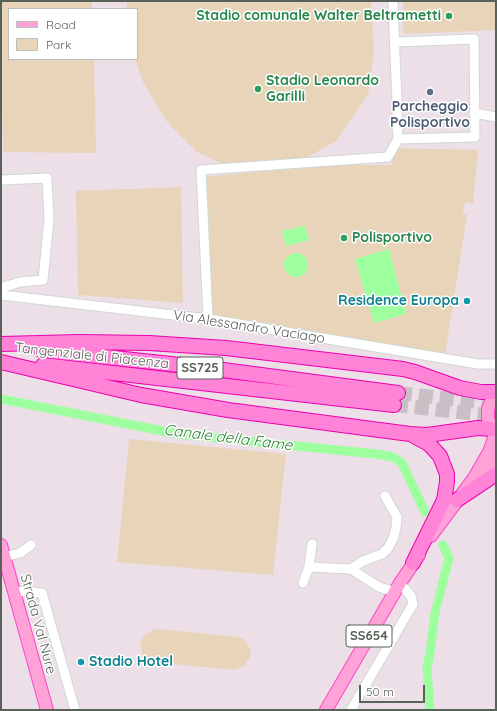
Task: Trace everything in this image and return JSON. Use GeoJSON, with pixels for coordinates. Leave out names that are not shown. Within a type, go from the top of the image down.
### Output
{"type":"FeatureCollection","features":[{"type":"Feature","properties":{"kind":"highway"},"geometry":{"type":"LineString","coordinates":[[1,345],[79,342],[149,343],[226,348],[403,369],[460,388],[496,393]]}},
{"type":"Feature","properties":{"kind":"highway","name":"Tangenziale di Piacenza"},"geometry":{"type":"LineString","coordinates":[[1,345],[208,368],[396,399],[1,361]]}},
{"type":"Feature","properties":{"kind":"highway"},"geometry":{"type":"LineString","coordinates":[[1,361],[141,395],[228,410],[410,434],[432,434],[478,428],[494,433]]}},
{"type":"Feature","properties":{"kind":"highway"},"geometry":{"type":"LineString","coordinates":[[410,434],[429,444],[440,456],[445,469],[447,482],[444,500],[413,563]]}},
{"type":"Feature","properties":{"kind":"highway"},"geometry":{"type":"LineString","coordinates":[[458,500],[496,474]]}},
{"type":"Feature","properties":{"kind":"main road"},"geometry":{"type":"LineString","coordinates":[[494,433],[488,420],[488,409],[496,393]]}},
{"type":"Feature","properties":{"kind":"main road","name":"SS654"},"geometry":{"type":"LineString","coordinates":[[326,710],[397,587],[474,478],[490,450],[494,433]]}},
{"type":"Feature","properties":{"kind":"main road","name":"SS654"},"geometry":{"type":"LineString","coordinates":[[474,478],[496,460]]}},
{"type":"Feature","properties":{"kind":"main road","name":"Strada Val Nure"},"geometry":{"type":"LineString","coordinates":[[3,551],[47,710]]}},
{"type":"Feature","properties":{"kind":"street"},"geometry":{"type":"LineString","coordinates":[[208,319],[201,170],[388,157],[398,138],[394,1]]}},
{"type":"Feature","properties":{"kind":"street"},"geometry":{"type":"LineString","coordinates":[[395,42],[474,39],[475,138],[398,138]]}},
{"type":"Feature","properties":{"kind":"street"},"geometry":{"type":"LineString","coordinates":[[474,113],[496,117]]}},
{"type":"Feature","properties":{"kind":"street"},"geometry":{"type":"LineString","coordinates":[[1,288],[20,282],[43,280],[49,219],[47,178],[2,180]]}},
{"type":"Feature","properties":{"kind":"street","name":"Via Alessandro Vaciago"},"geometry":{"type":"LineString","coordinates":[[1,295],[208,319],[471,363],[496,364]]}},
{"type":"Feature","properties":{"kind":"street"},"geometry":{"type":"LineString","coordinates":[[351,570],[363,560],[382,554],[388,548],[393,539],[396,528],[396,517],[385,496]]}},
{"type":"Feature","properties":{"kind":"street"},"geometry":{"type":"LineString","coordinates":[[303,582],[309,567],[312,544]]}},
{"type":"Feature","properties":{"kind":"street"},"geometry":{"type":"LineString","coordinates":[[3,551],[20,553],[31,545]]}},
{"type":"Feature","properties":{"kind":"street"},"geometry":{"type":"LineString","coordinates":[[309,567],[351,570],[379,587],[397,587],[411,596],[413,604],[351,710]]}},
{"type":"Feature","properties":{"kind":"street"},"geometry":{"type":"LineString","coordinates":[[13,591],[42,593],[75,710]]}},
{"type":"Feature","properties":{"kind":"green space"},"geometry":{"type":"Polygon","coordinates":[[[1,1],[92,1],[92,8],[8,8],[8,60],[94,60],[96,153],[3,152],[1,1]]]}},
{"type":"Feature","properties":{"kind":"green space","name":"Stadio Leonardo Garilli"},"geometry":{"type":"Polygon","coordinates":[[[127,1],[371,1],[374,52],[368,95],[336,141],[294,165],[239,171],[197,152],[168,123],[144,84],[135,60],[138,60],[138,8],[126,8],[127,1]]]}},
{"type":"Feature","properties":{"kind":"green space","name":"Stadio comunale Walter Beltrametti"},"geometry":{"type":"Polygon","coordinates":[[[403,1],[496,1],[496,30],[403,34],[403,1]]]}},
{"type":"Feature","properties":{"kind":"green space"},"geometry":{"type":"Polygon","coordinates":[[[394,148],[478,150],[473,204],[465,202],[463,214],[467,215],[445,355],[212,319],[203,177],[355,163],[361,165],[392,165],[394,148]]]}},
{"type":"Feature","properties":{"kind":"green space"},"geometry":{"type":"Polygon","coordinates":[[[181,187],[183,303],[78,295],[76,191],[181,187]]]}},
{"type":"Feature","properties":{"kind":"green space"},"geometry":{"type":"Polygon","coordinates":[[[129,439],[286,454],[273,575],[117,562],[129,439]]]}},
{"type":"Feature","properties":{"kind":"green space"},"geometry":{"type":"Polygon","coordinates":[[[158,629],[238,637],[243,639],[248,645],[251,651],[250,657],[245,665],[236,670],[151,662],[142,653],[140,643],[145,635],[158,629]]]}},
{"type":"Feature","properties":{"kind":"shaded area"},"geometry":{"type":"Polygon","coordinates":[[[305,226],[309,240],[286,246],[282,231],[305,226]]]}},
{"type":"Feature","properties":{"kind":"shaded area"},"geometry":{"type":"Polygon","coordinates":[[[389,249],[406,314],[374,323],[355,259],[389,249]]]}},
{"type":"Feature","properties":{"kind":"shaded area"},"geometry":{"type":"Polygon","coordinates":[[[296,253],[304,257],[308,265],[304,273],[296,277],[288,273],[284,265],[288,257],[296,253]]]}},
{"type":"Feature","properties":{"kind":"waterway","name":"Canale della Fame"},"geometry":{"type":"LineString","coordinates":[[1,399],[178,434],[393,457],[402,463],[425,512]]}},
{"type":"Feature","properties":{"kind":"waterway"},"geometry":{"type":"LineString","coordinates":[[430,710],[427,668],[435,613],[449,558],[443,545]]}},
{"type":"Feature","properties":{"kind":"tunnel"},"geometry":{"type":"LineString","coordinates":[[398,393],[496,404]]}},
{"type":"Feature","properties":{"kind":"tunnel"},"geometry":{"type":"LineString","coordinates":[[394,405],[496,416]]}},
{"type":"Feature","properties":{"kind":"place","name":"Stadio comunale Walter Beltrametti"},"geometry":{"type":"Point","coordinates":[449,16]}},
{"type":"Feature","properties":{"kind":"place","name":"Stadio Leonardo Garilli"},"geometry":{"type":"Point","coordinates":[258,89]}},
{"type":"Feature","properties":{"kind":"place","name":"Parcheggio Polisportivo"},"geometry":{"type":"Point","coordinates":[430,92]}},
{"type":"Feature","properties":{"kind":"place","name":"Polisportivo"},"geometry":{"type":"Point","coordinates":[344,238]}},
{"type":"Feature","properties":{"kind":"place","name":"Residence Europa"},"geometry":{"type":"Point","coordinates":[467,301]}},
{"type":"Feature","properties":{"kind":"place","name":"Stadio Hotel"},"geometry":{"type":"Point","coordinates":[81,662]}}]}
